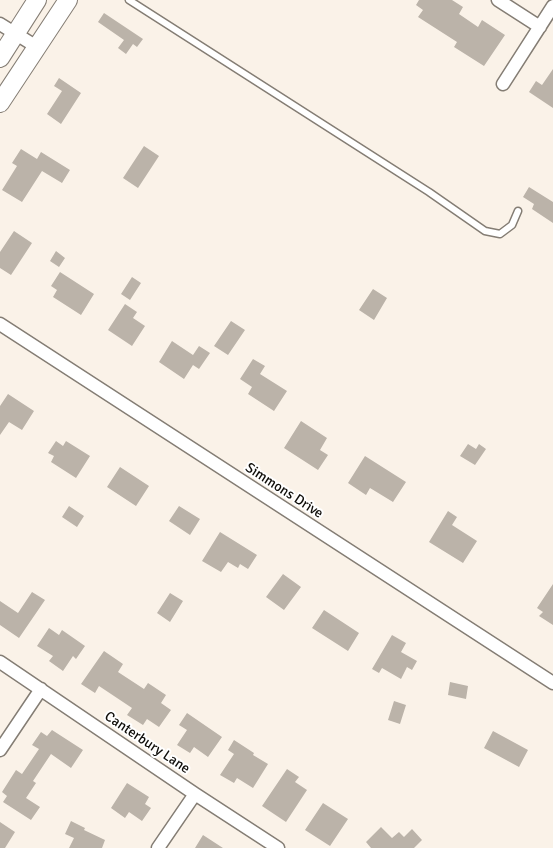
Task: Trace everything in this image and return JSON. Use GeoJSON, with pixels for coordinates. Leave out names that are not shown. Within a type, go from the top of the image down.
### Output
{"type":"FeatureCollection","features":[{"type":"Feature","properties":{"kind":"main road"},"geometry":{"type":"LineString","coordinates":[[0,58],[37,0]]}},
{"type":"Feature","properties":{"kind":"main road"},"geometry":{"type":"LineString","coordinates":[[0,103],[68,0]]}},
{"type":"Feature","properties":{"kind":"street"},"geometry":{"type":"LineString","coordinates":[[498,0],[540,27]]}},
{"type":"Feature","properties":{"kind":"street"},"geometry":{"type":"LineString","coordinates":[[503,84],[553,6]]}},
{"type":"Feature","properties":{"kind":"street"},"geometry":{"type":"LineString","coordinates":[[0,24],[37,47]]}},
{"type":"Feature","properties":{"kind":"street","name":"Simmons Drive"},"geometry":{"type":"LineString","coordinates":[[0,324],[553,683]]}},
{"type":"Feature","properties":{"kind":"street","name":"Canterbury Lane"},"geometry":{"type":"LineString","coordinates":[[0,662],[278,848]]}},
{"type":"Feature","properties":{"kind":"street"},"geometry":{"type":"LineString","coordinates":[[0,750],[42,689]]}},
{"type":"Feature","properties":{"kind":"street"},"geometry":{"type":"LineString","coordinates":[[158,848],[195,794]]}},
{"type":"Feature","properties":{"kind":"lane"},"geometry":{"type":"LineString","coordinates":[[129,0],[421,187],[486,231],[500,234],[512,225],[518,211]]}},
{"type":"Feature","properties":{"kind":"building"},"geometry":{"type":"Polygon","coordinates":[[[419,0],[452,0],[463,7],[459,14],[478,27],[482,20],[505,35],[484,66],[454,47],[457,42],[418,17],[423,10],[416,5],[419,0]]]}},
{"type":"Feature","properties":{"kind":"building"},"geometry":{"type":"Polygon","coordinates":[[[104,13],[143,39],[137,47],[133,44],[126,54],[118,48],[124,40],[98,22],[104,13]]]}},
{"type":"Feature","properties":{"kind":"building"},"geometry":{"type":"Polygon","coordinates":[[[553,69],[553,108],[529,92],[536,81],[542,85],[553,69]]]}},
{"type":"Feature","properties":{"kind":"building"},"geometry":{"type":"Polygon","coordinates":[[[59,78],[81,93],[61,124],[47,114],[62,91],[54,86],[59,78]]]}},
{"type":"Feature","properties":{"kind":"building"},"geometry":{"type":"Polygon","coordinates":[[[144,146],[159,156],[138,188],[123,178],[144,146]]]}},
{"type":"Feature","properties":{"kind":"building"},"geometry":{"type":"Polygon","coordinates":[[[21,149],[37,159],[41,152],[70,170],[62,183],[42,171],[22,202],[2,190],[17,166],[12,163],[21,149]]]}},
{"type":"Feature","properties":{"kind":"building"},"geometry":{"type":"Polygon","coordinates":[[[529,187],[553,202],[553,223],[532,209],[534,204],[523,197],[529,187]]]}},
{"type":"Feature","properties":{"kind":"building"},"geometry":{"type":"Polygon","coordinates":[[[14,231],[32,243],[11,275],[0,268],[0,252],[14,231]]]}},
{"type":"Feature","properties":{"kind":"building"},"geometry":{"type":"Polygon","coordinates":[[[56,251],[65,258],[59,267],[50,261],[56,251]]]}},
{"type":"Feature","properties":{"kind":"building"},"geometry":{"type":"Polygon","coordinates":[[[60,272],[94,294],[81,315],[53,297],[57,290],[51,286],[60,272]]]}},
{"type":"Feature","properties":{"kind":"building"},"geometry":{"type":"Polygon","coordinates":[[[132,277],[141,283],[130,300],[121,294],[132,277]]]}},
{"type":"Feature","properties":{"kind":"building"},"geometry":{"type":"Polygon","coordinates":[[[373,289],[387,298],[374,320],[359,310],[373,289]]]}},
{"type":"Feature","properties":{"kind":"building"},"geometry":{"type":"Polygon","coordinates":[[[125,304],[137,312],[133,318],[145,326],[132,346],[108,330],[125,304]]]}},
{"type":"Feature","properties":{"kind":"building"},"geometry":{"type":"Polygon","coordinates":[[[231,321],[245,330],[228,355],[214,346],[231,321]]]}},
{"type":"Feature","properties":{"kind":"building"},"geometry":{"type":"Polygon","coordinates":[[[172,341],[193,355],[199,346],[210,353],[199,369],[193,365],[184,379],[159,362],[172,341]]]}},
{"type":"Feature","properties":{"kind":"building"},"geometry":{"type":"Polygon","coordinates":[[[253,359],[265,366],[260,374],[287,391],[274,411],[248,394],[252,387],[240,379],[253,359]]]}},
{"type":"Feature","properties":{"kind":"building"},"geometry":{"type":"Polygon","coordinates":[[[8,394],[34,411],[22,430],[9,422],[0,435],[0,406],[8,394]]]}},
{"type":"Feature","properties":{"kind":"building"},"geometry":{"type":"Polygon","coordinates":[[[301,421],[327,438],[320,450],[328,455],[318,470],[284,448],[301,421]]]}},
{"type":"Feature","properties":{"kind":"building"},"geometry":{"type":"Polygon","coordinates":[[[56,441],[63,446],[66,441],[90,456],[76,478],[51,462],[54,456],[48,453],[56,441]]]}},
{"type":"Feature","properties":{"kind":"building"},"geometry":{"type":"Polygon","coordinates":[[[468,444],[476,449],[479,444],[486,449],[475,465],[460,456],[468,444]]]}},
{"type":"Feature","properties":{"kind":"building"},"geometry":{"type":"Polygon","coordinates":[[[365,456],[406,482],[393,502],[370,488],[366,495],[348,483],[365,456]]]}},
{"type":"Feature","properties":{"kind":"building"},"geometry":{"type":"Polygon","coordinates":[[[120,467],[149,486],[136,506],[107,487],[120,467]]]}},
{"type":"Feature","properties":{"kind":"building"},"geometry":{"type":"Polygon","coordinates":[[[69,506],[84,516],[77,527],[62,517],[69,506]]]}},
{"type":"Feature","properties":{"kind":"building"},"geometry":{"type":"Polygon","coordinates":[[[179,506],[200,519],[190,535],[169,521],[179,506]]]}},
{"type":"Feature","properties":{"kind":"building"},"geometry":{"type":"Polygon","coordinates":[[[448,511],[457,517],[452,525],[477,541],[463,563],[429,542],[448,511]]]}},
{"type":"Feature","properties":{"kind":"building"},"geometry":{"type":"Polygon","coordinates":[[[220,532],[257,555],[248,569],[240,564],[238,568],[228,562],[221,572],[202,561],[220,532]]]}},
{"type":"Feature","properties":{"kind":"building"},"geometry":{"type":"Polygon","coordinates":[[[283,574],[301,587],[284,610],[266,597],[283,574]]]}},
{"type":"Feature","properties":{"kind":"building"},"geometry":{"type":"Polygon","coordinates":[[[553,584],[553,625],[539,616],[543,612],[537,608],[553,584]]]}},
{"type":"Feature","properties":{"kind":"building"},"geometry":{"type":"Polygon","coordinates":[[[32,592],[45,600],[19,638],[0,625],[0,601],[18,613],[32,592]]]}},
{"type":"Feature","properties":{"kind":"building"},"geometry":{"type":"Polygon","coordinates":[[[170,593],[183,601],[170,622],[157,613],[170,593]]]}},
{"type":"Feature","properties":{"kind":"building"},"geometry":{"type":"Polygon","coordinates":[[[324,610],[359,633],[348,651],[312,628],[324,610]]]}},
{"type":"Feature","properties":{"kind":"building"},"geometry":{"type":"Polygon","coordinates":[[[49,628],[59,635],[62,630],[85,646],[76,659],[73,656],[63,671],[49,661],[53,656],[37,646],[49,628]]]}},
{"type":"Feature","properties":{"kind":"building"},"geometry":{"type":"Polygon","coordinates":[[[392,635],[406,643],[401,652],[417,661],[412,670],[407,667],[401,679],[382,668],[379,673],[372,669],[392,635]]]}},
{"type":"Feature","properties":{"kind":"building"},"geometry":{"type":"Polygon","coordinates":[[[104,651],[123,664],[118,672],[144,689],[148,683],[166,695],[161,703],[171,710],[159,727],[147,719],[143,725],[127,715],[132,708],[99,686],[95,693],[81,684],[104,651]]]}},
{"type":"Feature","properties":{"kind":"building"},"geometry":{"type":"Polygon","coordinates":[[[450,682],[468,686],[466,699],[448,695],[450,682]]]}},
{"type":"Feature","properties":{"kind":"building"},"geometry":{"type":"Polygon","coordinates":[[[394,701],[406,705],[400,724],[388,720],[394,701]]]}},
{"type":"Feature","properties":{"kind":"building"},"geometry":{"type":"Polygon","coordinates":[[[187,713],[222,737],[208,757],[194,747],[190,753],[177,745],[187,730],[179,725],[187,713]]]}},
{"type":"Feature","properties":{"kind":"building"},"geometry":{"type":"Polygon","coordinates":[[[52,730],[83,750],[71,768],[51,754],[33,781],[36,783],[26,798],[40,807],[31,820],[3,802],[7,796],[2,792],[16,770],[22,774],[39,749],[32,745],[41,732],[47,736],[52,730]]]}},
{"type":"Feature","properties":{"kind":"building"},"geometry":{"type":"Polygon","coordinates":[[[493,731],[528,750],[519,767],[484,748],[493,731]]]}},
{"type":"Feature","properties":{"kind":"building"},"geometry":{"type":"Polygon","coordinates":[[[234,740],[268,764],[253,788],[237,778],[234,783],[220,775],[234,754],[228,750],[234,740]]]}},
{"type":"Feature","properties":{"kind":"building"},"geometry":{"type":"Polygon","coordinates":[[[287,769],[299,777],[295,782],[307,790],[286,822],[262,806],[287,769]]]}},
{"type":"Feature","properties":{"kind":"building"},"geometry":{"type":"Polygon","coordinates":[[[127,783],[149,797],[145,804],[151,808],[142,821],[129,812],[125,818],[111,808],[127,783]]]}},
{"type":"Feature","properties":{"kind":"building"},"geometry":{"type":"Polygon","coordinates":[[[323,803],[348,819],[330,846],[305,830],[323,803]]]}},
{"type":"Feature","properties":{"kind":"building"},"geometry":{"type":"Polygon","coordinates":[[[71,821],[85,828],[84,830],[105,840],[102,848],[69,848],[74,838],[65,834],[71,821]]]}},
{"type":"Feature","properties":{"kind":"building"},"geometry":{"type":"Polygon","coordinates":[[[0,822],[15,832],[5,848],[0,848],[0,822]]]}},
{"type":"Feature","properties":{"kind":"building"},"geometry":{"type":"Polygon","coordinates":[[[381,827],[392,838],[399,832],[404,837],[412,829],[422,840],[414,848],[371,848],[366,842],[381,827]]]}},
{"type":"Feature","properties":{"kind":"building"},"geometry":{"type":"Polygon","coordinates":[[[203,835],[223,848],[195,848],[203,835]]]}}]}
